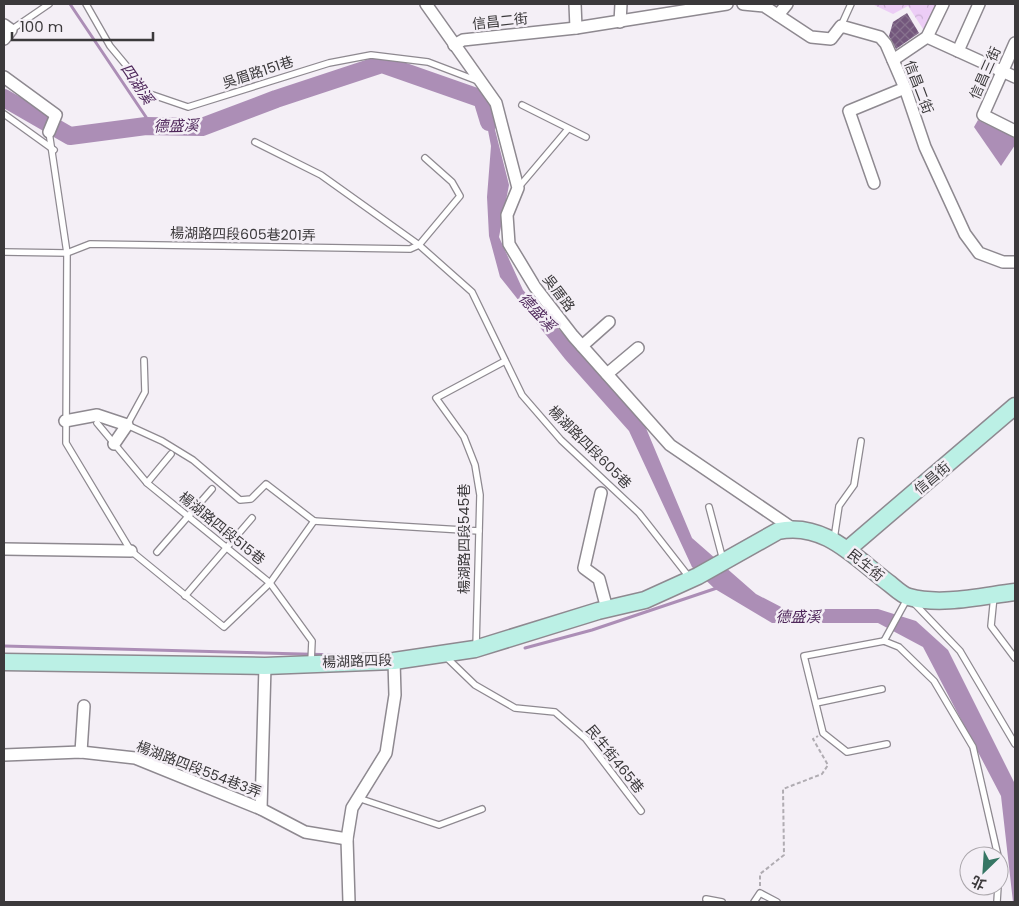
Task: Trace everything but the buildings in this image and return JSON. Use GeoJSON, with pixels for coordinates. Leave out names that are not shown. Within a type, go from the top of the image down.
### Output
{"type":"FeatureCollection","features":[{"type":"Feature","properties":{"kind":"street"},"geometry":{"type":"LineString","coordinates":[[426,4],[496,103],[518,188]]}},
{"type":"Feature","properties":{"kind":"street"},"geometry":{"type":"LineString","coordinates":[[575,4],[576,28]]}},
{"type":"Feature","properties":{"kind":"street"},"geometry":{"type":"LineString","coordinates":[[620,22],[621,4]]}},
{"type":"Feature","properties":{"kind":"street","name":"信昌二街"},"geometry":{"type":"LineString","coordinates":[[454,45],[463,40],[576,28],[727,4]]}},
{"type":"Feature","properties":{"kind":"street"},"geometry":{"type":"LineString","coordinates":[[744,4],[764,6],[810,37],[831,40],[841,26]]}},
{"type":"Feature","properties":{"kind":"street"},"geometry":{"type":"LineString","coordinates":[[778,15],[787,4]]}},
{"type":"Feature","properties":{"kind":"street"},"geometry":{"type":"LineString","coordinates":[[893,60],[927,37],[943,4]]}},
{"type":"Feature","properties":{"kind":"street"},"geometry":{"type":"LineString","coordinates":[[958,51],[980,4]]}},
{"type":"Feature","properties":{"kind":"street","name":"信昌二街"},"geometry":{"type":"LineString","coordinates":[[841,26],[880,37],[886,44],[905,88],[924,147],[966,234],[980,254],[1003,262],[1015,262]]}},
{"type":"Feature","properties":{"kind":"street"},"geometry":{"type":"LineString","coordinates":[[927,37],[1015,77]]}},
{"type":"Feature","properties":{"kind":"street","name":"信昌三街"},"geometry":{"type":"LineString","coordinates":[[1015,43],[982,115],[1015,131]]}},
{"type":"Feature","properties":{"kind":"street"},"geometry":{"type":"LineString","coordinates":[[4,77],[56,115],[50,132]]}},
{"type":"Feature","properties":{"kind":"street"},"geometry":{"type":"LineString","coordinates":[[874,183],[849,111],[905,88]]}},
{"type":"Feature","properties":{"kind":"street","name":"吳厝路"},"geometry":{"type":"LineString","coordinates":[[518,188],[507,215],[509,244],[535,288],[582,346],[670,445],[792,528]]}},
{"type":"Feature","properties":{"kind":"street"},"geometry":{"type":"LineString","coordinates":[[582,346],[609,322]]}},
{"type":"Feature","properties":{"kind":"street"},"geometry":{"type":"LineString","coordinates":[[607,374],[638,348]]}},
{"type":"Feature","properties":{"kind":"street","name":"信昌街"},"geometry":{"type":"LineString","coordinates":[[841,545],[1015,406]]}},
{"type":"Feature","properties":{"kind":"street"},"geometry":{"type":"LineString","coordinates":[[65,421],[97,416],[127,425],[114,444]]}},
{"type":"Feature","properties":{"kind":"street"},"geometry":{"type":"LineString","coordinates":[[601,493],[584,568],[599,579],[607,609]]}},
{"type":"Feature","properties":{"kind":"street"},"geometry":{"type":"LineString","coordinates":[[724,562],[778,531],[792,528]]}},
{"type":"Feature","properties":{"kind":"street","name":"民生街"},"geometry":{"type":"LineString","coordinates":[[792,528],[806,529],[841,545],[908,597]]}},
{"type":"Feature","properties":{"kind":"street"},"geometry":{"type":"LineString","coordinates":[[4,549],[131,551]]}},
{"type":"Feature","properties":{"kind":"street","name":"楊湖路四段"},"geometry":{"type":"LineString","coordinates":[[4,662],[265,666],[311,662],[394,661],[476,649],[607,609],[644,600],[694,578],[724,562]]}},
{"type":"Feature","properties":{"kind":"street"},"geometry":{"type":"LineString","coordinates":[[908,597],[941,600],[1015,592]]}},
{"type":"Feature","properties":{"kind":"street"},"geometry":{"type":"LineString","coordinates":[[350,902],[347,839],[352,808],[357,797],[386,753],[395,695],[394,661]]}},
{"type":"Feature","properties":{"kind":"street"},"geometry":{"type":"LineString","coordinates":[[261,809],[265,666]]}},
{"type":"Feature","properties":{"kind":"street"},"geometry":{"type":"LineString","coordinates":[[81,752],[84,706]]}},
{"type":"Feature","properties":{"kind":"street","name":"楊湖路四段554巷3弄"},"geometry":{"type":"LineString","coordinates":[[4,755],[81,752],[135,758],[261,809],[305,832],[347,839]]}},
{"type":"Feature","properties":{"kind":"lane"},"geometry":{"type":"LineString","coordinates":[[6,31],[49,4]]}},
{"type":"Feature","properties":{"kind":"lane","name":"吳眉路151巷"},"geometry":{"type":"LineString","coordinates":[[86,4],[110,46],[150,94],[188,107],[329,63],[371,55],[428,62],[482,82]]}},
{"type":"Feature","properties":{"kind":"lane"},"geometry":{"type":"LineString","coordinates":[[841,26],[851,4]]}},
{"type":"Feature","properties":{"kind":"lane"},"geometry":{"type":"LineString","coordinates":[[522,105],[586,137]]}},
{"type":"Feature","properties":{"kind":"lane"},"geometry":{"type":"LineString","coordinates":[[4,114],[54,150]]}},
{"type":"Feature","properties":{"kind":"lane"},"geometry":{"type":"LineString","coordinates":[[518,188],[568,128]]}},
{"type":"Feature","properties":{"kind":"lane"},"geometry":{"type":"LineString","coordinates":[[50,132],[67,253],[66,443],[131,551],[224,628],[270,583],[314,521]]}},
{"type":"Feature","properties":{"kind":"lane","name":"楊湖路四段605巷"},"geometry":{"type":"LineString","coordinates":[[255,142],[321,175],[419,245],[472,292],[491,327],[504,362],[522,395],[561,440],[639,513],[694,578]]}},
{"type":"Feature","properties":{"kind":"lane"},"geometry":{"type":"LineString","coordinates":[[419,245],[460,196],[452,182],[425,158]]}},
{"type":"Feature","properties":{"kind":"lane","name":"楊湖路四段605巷201弄"},"geometry":{"type":"LineString","coordinates":[[67,253],[90,244],[410,249],[419,245]]}},
{"type":"Feature","properties":{"kind":"lane"},"geometry":{"type":"LineString","coordinates":[[4,252],[67,253]]}},
{"type":"Feature","properties":{"kind":"lane"},"geometry":{"type":"LineString","coordinates":[[144,360],[145,392],[127,425],[162,441],[192,460],[240,500],[251,499],[266,484],[314,521],[479,531]]}},
{"type":"Feature","properties":{"kind":"lane","name":"楊湖路四段545巷"},"geometry":{"type":"LineString","coordinates":[[476,649],[480,495],[475,464],[464,437],[436,398],[504,362]]}},
{"type":"Feature","properties":{"kind":"lane","name":"楊湖路四段515巷"},"geometry":{"type":"LineString","coordinates":[[97,423],[147,483],[270,583],[312,641],[311,662]]}},
{"type":"Feature","properties":{"kind":"lane"},"geometry":{"type":"LineString","coordinates":[[841,545],[839,506],[854,485],[861,441]]}},
{"type":"Feature","properties":{"kind":"lane"},"geometry":{"type":"LineString","coordinates":[[147,483],[171,454]]}},
{"type":"Feature","properties":{"kind":"lane"},"geometry":{"type":"LineString","coordinates":[[156,552],[212,489]]}},
{"type":"Feature","properties":{"kind":"lane"},"geometry":{"type":"LineString","coordinates":[[709,507],[724,562]]}},
{"type":"Feature","properties":{"kind":"lane"},"geometry":{"type":"LineString","coordinates":[[185,596],[252,518]]}},
{"type":"Feature","properties":{"kind":"lane"},"geometry":{"type":"LineString","coordinates":[[994,594],[990,626],[1015,658]]}},
{"type":"Feature","properties":{"kind":"lane"},"geometry":{"type":"LineString","coordinates":[[884,641],[908,597],[960,651],[1015,744]]}},
{"type":"Feature","properties":{"kind":"lane"},"geometry":{"type":"LineString","coordinates":[[887,744],[847,752],[823,733],[804,656],[884,641],[899,647],[934,681],[973,747],[996,846]]}},
{"type":"Feature","properties":{"kind":"lane","name":"民生街465巷"},"geometry":{"type":"LineString","coordinates":[[441,653],[475,685],[515,708],[555,712],[586,739],[641,811]]}},
{"type":"Feature","properties":{"kind":"lane"},"geometry":{"type":"LineString","coordinates":[[816,703],[882,689]]}},
{"type":"Feature","properties":{"kind":"lane"},"geometry":{"type":"LineString","coordinates":[[357,797],[438,825],[482,809]]}},
{"type":"Feature","properties":{"kind":"lane"},"geometry":{"type":"LineString","coordinates":[[754,902],[760,893],[776,902]]}},
{"type":"Feature","properties":{"kind":"lane"},"geometry":{"type":"LineString","coordinates":[[706,899],[722,902]]}},
{"type":"Feature","properties":{"kind":"path"},"geometry":{"type":"LineString","coordinates":[[760,893],[760,874],[784,855],[783,788],[822,774],[828,765],[813,739],[823,733]]}},
{"type":"Feature","properties":{"kind":"green space"},"geometry":{"type":"Polygon","coordinates":[[[872,4],[937,4],[925,32],[908,6],[893,14],[872,4]]]}},
{"type":"Feature","properties":{"kind":"water"},"geometry":{"type":"Polygon","coordinates":[[[482,99],[488,102],[509,185],[499,237],[523,290],[643,421],[692,538],[756,594],[785,609],[878,609],[916,621],[948,650],[1015,784],[1015,902],[1013,902],[1009,846],[1007,846],[1001,796],[923,647],[878,623],[772,623],[715,589],[692,567],[629,431],[565,359],[500,277],[489,236],[487,197],[491,146],[482,99]]]}},
{"type":"Feature","properties":{"kind":"water"},"geometry":{"type":"Polygon","coordinates":[[[978,120],[1015,138],[1015,145],[1001,166],[974,127],[978,120]]]}},
{"type":"Feature","properties":{"kind":"waterway","name":"四湖溪"},"geometry":{"type":"LineString","coordinates":[[70,4],[152,126]]}},
{"type":"Feature","properties":{"kind":"waterway","name":"德盛溪"},"geometry":{"type":"LineString","coordinates":[[4,98],[70,136],[146,126],[202,127],[276,99],[382,64],[482,99],[489,122]]}},
{"type":"Feature","properties":{"kind":"waterway"},"geometry":{"type":"LineString","coordinates":[[525,648],[592,630],[717,588]]}},
{"type":"Feature","properties":{"kind":"waterway"},"geometry":{"type":"LineString","coordinates":[[4,646],[340,655]]}}]}
